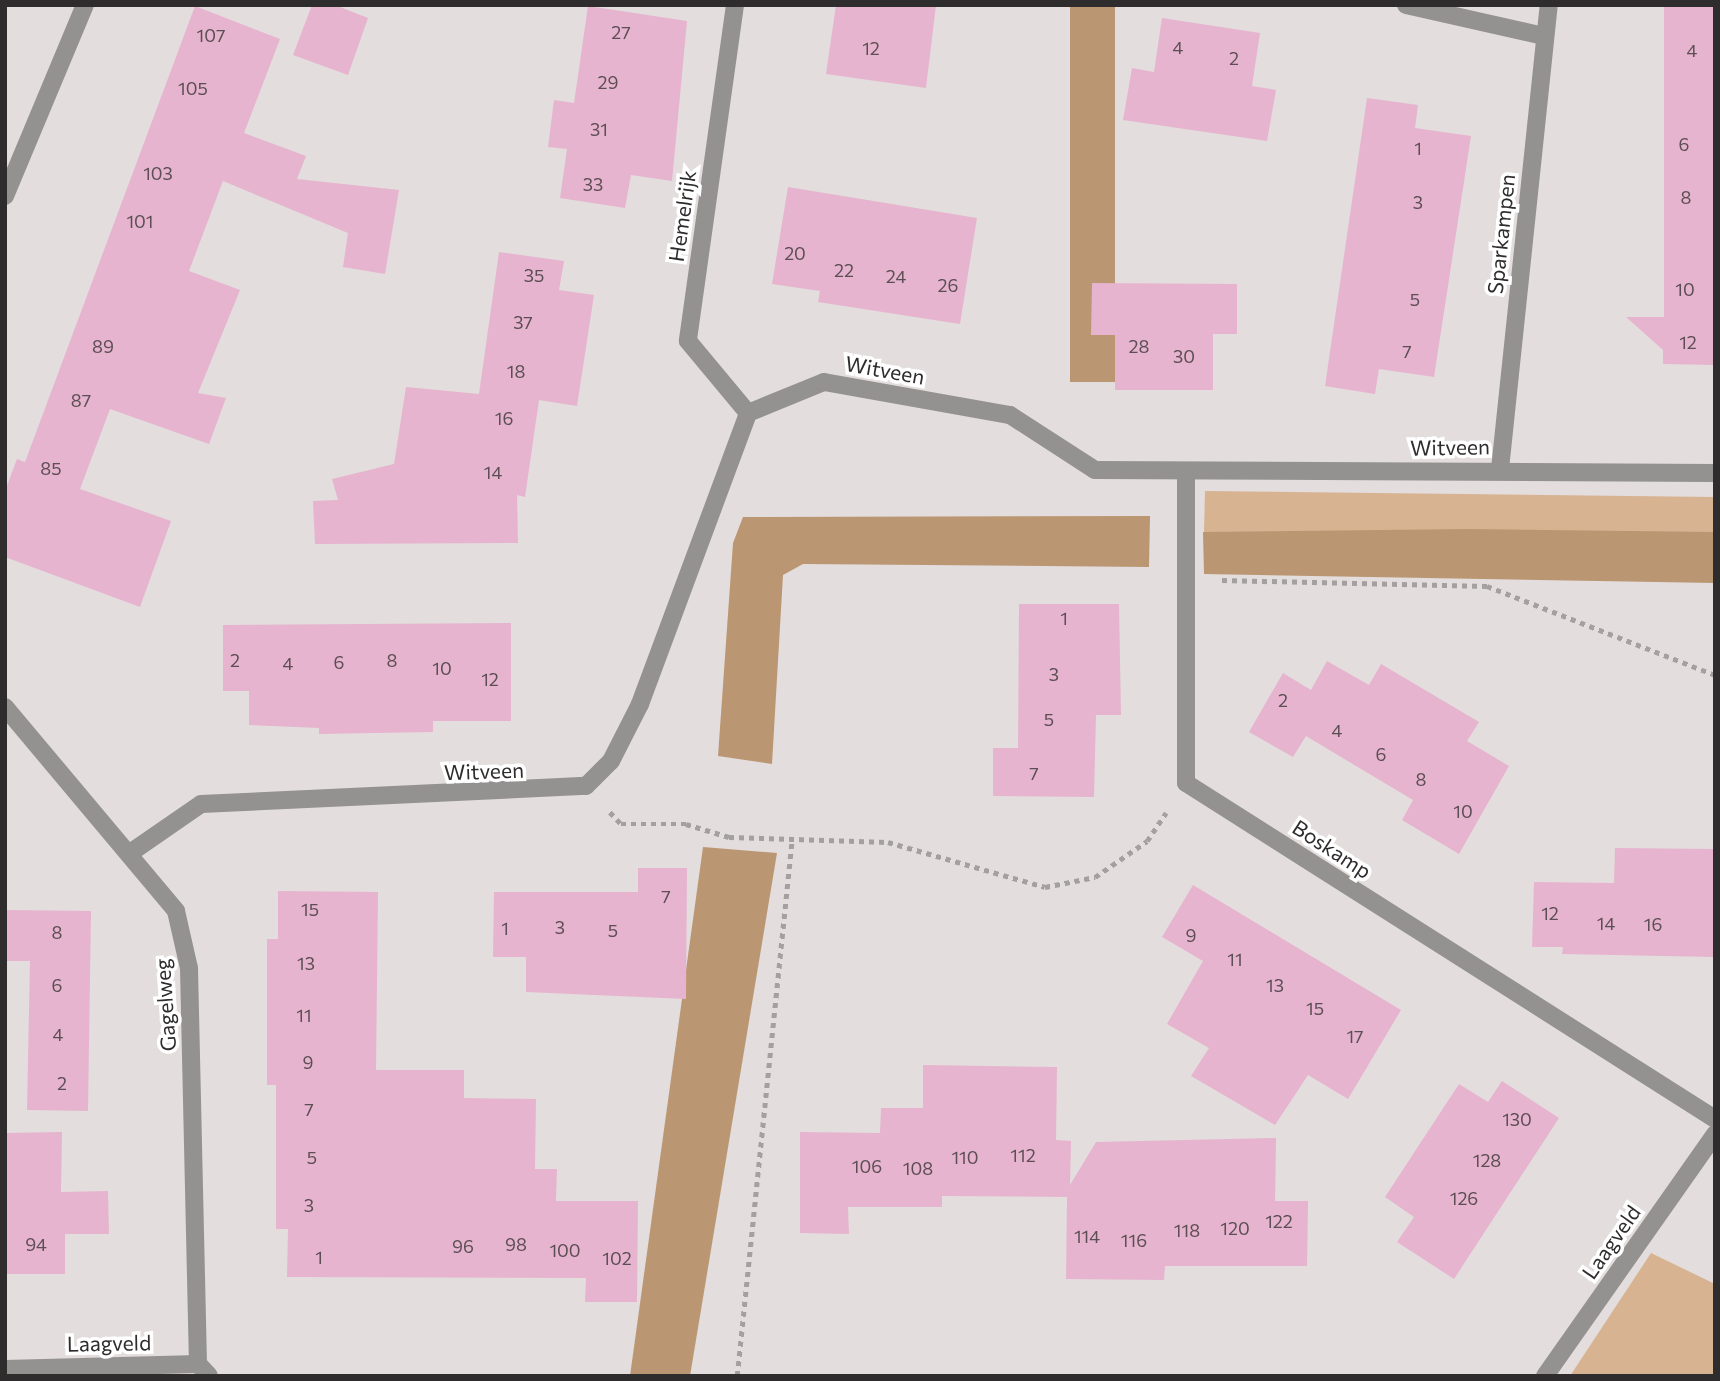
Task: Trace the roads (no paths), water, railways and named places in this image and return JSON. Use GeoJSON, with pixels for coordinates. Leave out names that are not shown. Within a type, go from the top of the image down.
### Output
{"type":"FeatureCollection","features":[{"type":"Feature","properties":{"kind":"street"},"geometry":{"type":"LineString","coordinates":[[5,196],[85,5]]}},
{"type":"Feature","properties":{"kind":"street","name":"Hemelrijk"},"geometry":{"type":"LineString","coordinates":[[735,5],[688,341],[748,413]]}},
{"type":"Feature","properties":{"kind":"street","name":"Sparkampen"},"geometry":{"type":"LineString","coordinates":[[1500,469],[1549,5]]}},
{"type":"Feature","properties":{"kind":"street"},"geometry":{"type":"LineString","coordinates":[[1413,7],[1544,36]]}},
{"type":"Feature","properties":{"kind":"street","name":"Witveen"},"geometry":{"type":"LineString","coordinates":[[130,853],[201,804],[586,786],[611,761],[640,704],[748,413],[824,382],[1010,415],[1095,470],[1186,474],[1500,469],[1715,473]]}},
{"type":"Feature","properties":{"kind":"street","name":"Boskamp"},"geometry":{"type":"LineString","coordinates":[[1186,474],[1186,783],[1715,1119]]}},
{"type":"Feature","properties":{"kind":"street","name":"Gagelweg"},"geometry":{"type":"LineString","coordinates":[[5,707],[176,911],[190,968],[203,1370]]}},
{"type":"Feature","properties":{"kind":"street","name":"Laagveld"},"geometry":{"type":"LineString","coordinates":[[1545,1376],[1715,1134]]}},
{"type":"Feature","properties":{"kind":"street","name":"Laagveld"},"geometry":{"type":"LineString","coordinates":[[5,1368],[203,1370]]}}]}
